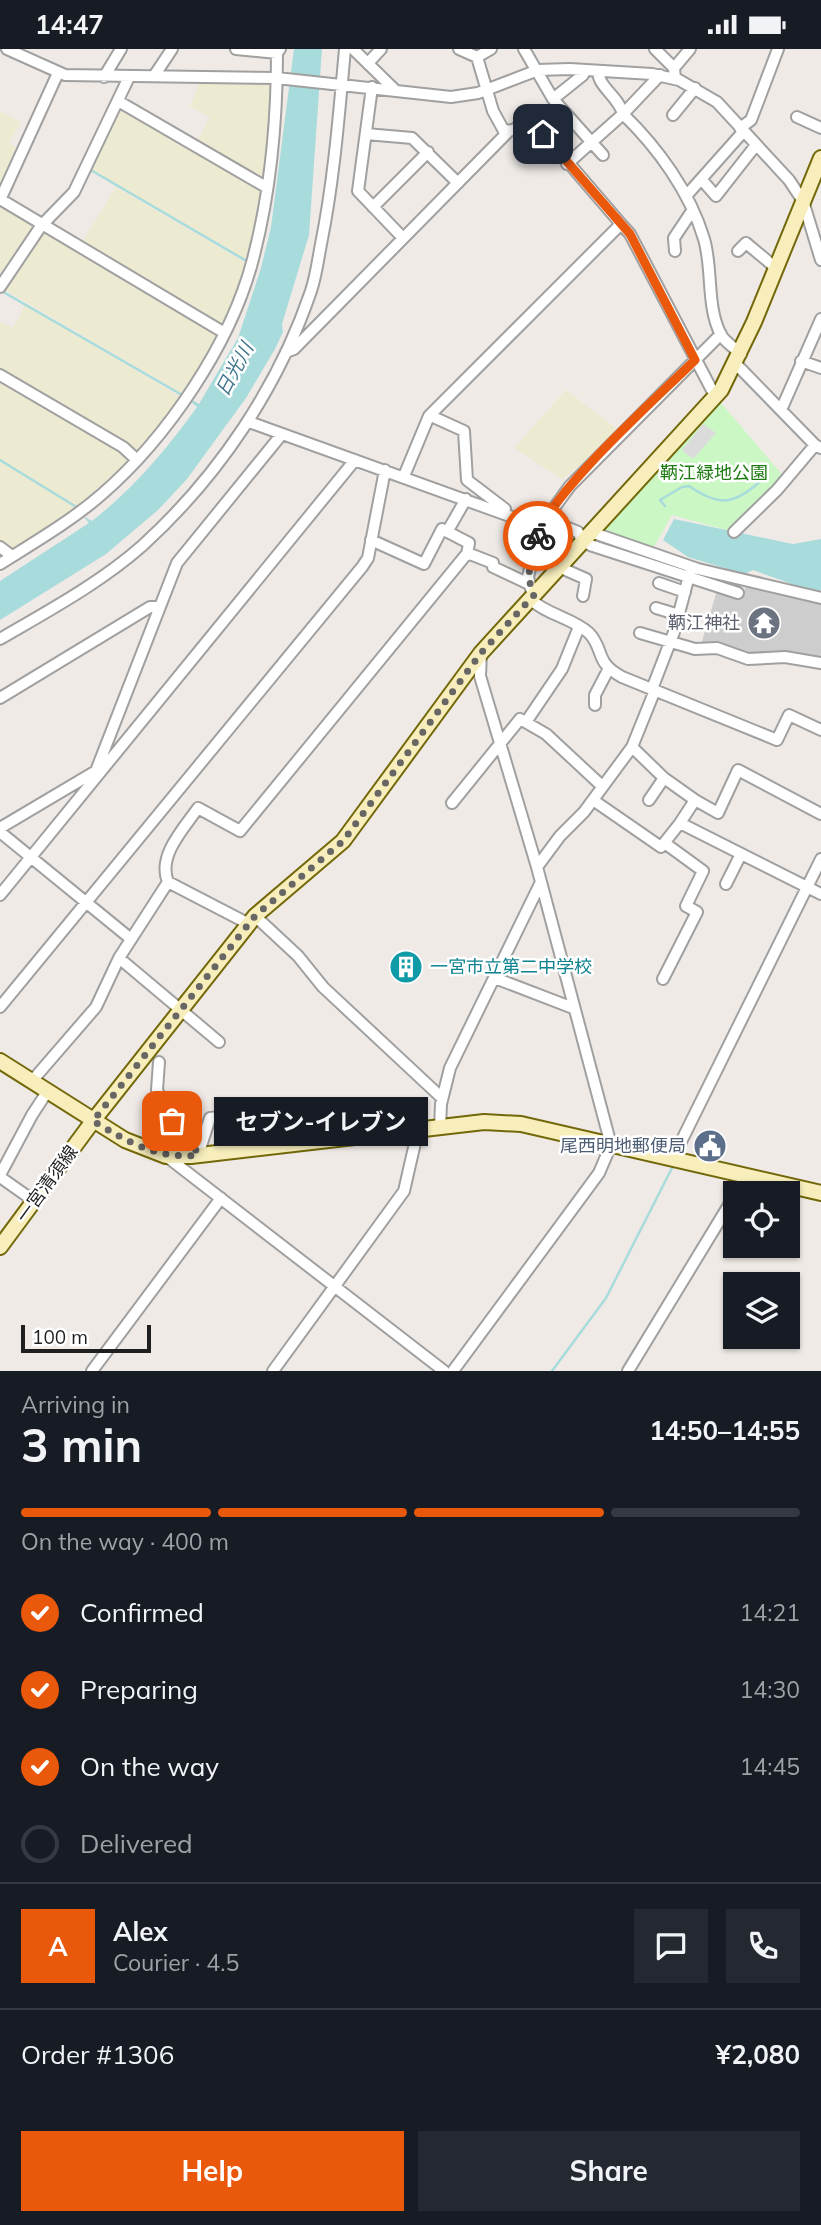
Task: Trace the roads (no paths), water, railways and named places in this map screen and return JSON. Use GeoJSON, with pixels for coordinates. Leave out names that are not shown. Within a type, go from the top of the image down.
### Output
{"type":"FeatureCollection","features":[{"type":"Feature","properties":{"kind":"street"},"geometry":{"type":"LineString","coordinates":[[7,49],[58,73],[104,77],[277,78],[464,97],[538,70],[660,75],[674,73],[690,49]]}},
{"type":"Feature","properties":{"kind":"street"},"geometry":{"type":"LineString","coordinates":[[104,77],[121,49]]}},
{"type":"Feature","properties":{"kind":"street"},"geometry":{"type":"LineString","coordinates":[[154,76],[172,49]]}},
{"type":"Feature","properties":{"kind":"street"},"geometry":{"type":"LineString","coordinates":[[0,564],[101,495],[137,460],[192,389],[223,332],[252,261],[266,187],[279,51],[236,49]]}},
{"type":"Feature","properties":{"kind":"street"},"geometry":{"type":"LineString","coordinates":[[0,639],[95,581],[141,546],[191,495],[248,422],[286,352],[312,290],[332,191],[345,49]]}},
{"type":"Feature","properties":{"kind":"street"},"geometry":{"type":"LineString","coordinates":[[353,49],[394,89]]}},
{"type":"Feature","properties":{"kind":"street"},"geometry":{"type":"LineString","coordinates":[[368,63],[381,49]]}},
{"type":"Feature","properties":{"kind":"street"},"geometry":{"type":"LineString","coordinates":[[459,49],[477,57],[494,111],[508,132]]}},
{"type":"Feature","properties":{"kind":"street"},"geometry":{"type":"LineString","coordinates":[[477,57],[491,49]]}},
{"type":"Feature","properties":{"kind":"street"},"geometry":{"type":"LineString","coordinates":[[524,49],[553,99],[603,155]]}},
{"type":"Feature","properties":{"kind":"street"},"geometry":{"type":"LineString","coordinates":[[655,49],[674,73],[717,102],[789,180],[803,201],[821,260]]}},
{"type":"Feature","properties":{"kind":"street"},"geometry":{"type":"LineString","coordinates":[[686,195],[702,180],[751,120],[778,49]]}},
{"type":"Feature","properties":{"kind":"street"},"geometry":{"type":"LineString","coordinates":[[553,99],[583,75],[585,70]]}},
{"type":"Feature","properties":{"kind":"street"},"geometry":{"type":"LineString","coordinates":[[598,71],[598,78],[621,103],[623,114],[647,137],[686,195],[705,241],[709,288],[721,334],[738,359],[781,410],[818,447],[734,531]]}},
{"type":"Feature","properties":{"kind":"street"},"geometry":{"type":"LineString","coordinates":[[58,73],[0,199],[41,226],[223,332]]}},
{"type":"Feature","properties":{"kind":"street"},"geometry":{"type":"LineString","coordinates":[[567,164],[623,114],[660,75]]}},
{"type":"Feature","properties":{"kind":"street"},"geometry":{"type":"LineString","coordinates":[[0,286],[41,226],[74,192],[129,77]]}},
{"type":"Feature","properties":{"kind":"street"},"geometry":{"type":"LineString","coordinates":[[372,87],[358,191],[403,238]]}},
{"type":"Feature","properties":{"kind":"street"},"geometry":{"type":"LineString","coordinates":[[673,115],[695,88]]}},
{"type":"Feature","properties":{"kind":"street"},"geometry":{"type":"LineString","coordinates":[[118,101],[266,187]]}},
{"type":"Feature","properties":{"kind":"street"},"geometry":{"type":"LineString","coordinates":[[797,117],[821,128]]}},
{"type":"Feature","properties":{"kind":"street"},"geometry":{"type":"LineString","coordinates":[[286,352],[295,349],[508,132],[531,119],[630,234],[716,396]]}},
{"type":"Feature","properties":{"kind":"street"},"geometry":{"type":"LineString","coordinates":[[366,134],[412,138],[458,183]]}},
{"type":"Feature","properties":{"kind":"street"},"geometry":{"type":"LineString","coordinates":[[702,180],[716,196],[756,145]]}},
{"type":"Feature","properties":{"kind":"street"},"geometry":{"type":"LineString","coordinates":[[373,207],[428,152]]}},
{"type":"Feature","properties":{"kind":"street","name":"一宮清須線"},"geometry":{"type":"LineString","coordinates":[[0,1247],[93,1121],[252,920],[343,841],[481,653],[531,593],[588,539],[716,396],[738,359],[821,157]]}},
{"type":"Feature","properties":{"kind":"street"},"geometry":{"type":"LineString","coordinates":[[675,251],[674,239],[692,211]]}},
{"type":"Feature","properties":{"kind":"street"},"geometry":{"type":"LineString","coordinates":[[404,476],[430,415],[621,224]]}},
{"type":"Feature","properties":{"kind":"street"},"geometry":{"type":"LineString","coordinates":[[738,251],[746,243],[776,268]]}},
{"type":"Feature","properties":{"kind":"street"},"geometry":{"type":"LineString","coordinates":[[781,410],[821,319]]}},
{"type":"Feature","properties":{"kind":"street"},"geometry":{"type":"LineString","coordinates":[[531,593],[543,523],[570,486],[721,334]]}},
{"type":"Feature","properties":{"kind":"street"},"geometry":{"type":"LineString","coordinates":[[801,361],[821,368]]}},
{"type":"Feature","properties":{"kind":"street"},"geometry":{"type":"LineString","coordinates":[[0,375],[123,447],[137,460]]}},
{"type":"Feature","properties":{"kind":"street"},"geometry":{"type":"LineString","coordinates":[[430,415],[464,431],[467,480],[463,498],[447,532]]}},
{"type":"Feature","properties":{"kind":"street"},"geometry":{"type":"LineString","coordinates":[[248,422],[509,514],[578,532],[588,539],[690,571],[821,598]]}},
{"type":"Feature","properties":{"kind":"street"},"geometry":{"type":"LineString","coordinates":[[131,939],[0,830],[97,772],[177,563],[282,434]]}},
{"type":"Feature","properties":{"kind":"street"},"geometry":{"type":"LineString","coordinates":[[0,895],[97,772],[355,460]]}},
{"type":"Feature","properties":{"kind":"street"},"geometry":{"type":"LineString","coordinates":[[0,1007],[362,567],[372,540],[385,470]]}},
{"type":"Feature","properties":{"kind":"street"},"geometry":{"type":"LineString","coordinates":[[467,480],[509,514]]}},
{"type":"Feature","properties":{"kind":"street"},"geometry":{"type":"LineString","coordinates":[[372,540],[424,564],[442,530],[469,543],[467,555],[240,831],[198,808],[170,850],[164,874],[168,882],[252,920],[298,956],[323,987],[442,1098]]}},
{"type":"Feature","properties":{"kind":"street"},"geometry":{"type":"LineString","coordinates":[[0,547],[12,556]]}},
{"type":"Feature","properties":{"kind":"street"},"geometry":{"type":"LineString","coordinates":[[467,555],[493,563],[493,567],[531,593],[545,612],[579,627],[590,635],[608,670],[777,740],[789,715],[821,730]]}},
{"type":"Feature","properties":{"kind":"street"},"geometry":{"type":"LineString","coordinates":[[559,567],[586,579],[583,596]]}},
{"type":"Feature","properties":{"kind":"street"},"geometry":{"type":"LineString","coordinates":[[537,867],[559,837],[593,800],[632,747],[670,643],[690,571]]}},
{"type":"Feature","properties":{"kind":"street"},"geometry":{"type":"LineString","coordinates":[[690,571],[738,593]]}},
{"type":"Feature","properties":{"kind":"street"},"geometry":{"type":"LineString","coordinates":[[659,583],[685,592]]}},
{"type":"Feature","properties":{"kind":"street"},"geometry":{"type":"LineString","coordinates":[[0,698],[149,607],[159,607]]}},
{"type":"Feature","properties":{"kind":"street"},"geometry":{"type":"LineString","coordinates":[[656,608],[679,615]]}},
{"type":"Feature","properties":{"kind":"street"},"geometry":{"type":"LineString","coordinates":[[526,722],[562,669],[579,627]]}},
{"type":"Feature","properties":{"kind":"street"},"geometry":{"type":"LineString","coordinates":[[640,633],[670,643],[695,649],[717,649],[748,659],[786,657],[821,663]]}},
{"type":"Feature","properties":{"kind":"street"},"geometry":{"type":"LineString","coordinates":[[453,1371],[599,1173],[611,1145],[537,867],[481,676],[481,653]]}},
{"type":"Feature","properties":{"kind":"street"},"geometry":{"type":"LineString","coordinates":[[595,705],[595,695],[608,670]]}},
{"type":"Feature","properties":{"kind":"street"},"geometry":{"type":"LineString","coordinates":[[452,803],[520,719],[554,741],[602,786]]}},
{"type":"Feature","properties":{"kind":"street"},"geometry":{"type":"LineString","coordinates":[[632,747],[664,778],[718,813],[738,770],[821,814]]}},
{"type":"Feature","properties":{"kind":"street"},"geometry":{"type":"LineString","coordinates":[[649,800],[664,778]]}},
{"type":"Feature","properties":{"kind":"street"},"geometry":{"type":"LineString","coordinates":[[593,800],[661,847],[666,844],[695,800]]}},
{"type":"Feature","properties":{"kind":"street"},"geometry":{"type":"LineString","coordinates":[[680,823],[821,894]]}},
{"type":"Feature","properties":{"kind":"street"},"geometry":{"type":"LineString","coordinates":[[663,979],[696,912],[686,906],[703,870],[666,844]]}},
{"type":"Feature","properties":{"kind":"street"},"geometry":{"type":"LineString","coordinates":[[726,884],[741,854]]}},
{"type":"Feature","properties":{"kind":"street"},"geometry":{"type":"LineString","coordinates":[[673,1158],[821,859]]}},
{"type":"Feature","properties":{"kind":"street"},"geometry":{"type":"LineString","coordinates":[[32,1081],[96,1007],[119,958],[168,882]]}},
{"type":"Feature","properties":{"kind":"street"},"geometry":{"type":"LineString","coordinates":[[440,1127],[442,1098],[450,1068],[540,884]]}},
{"type":"Feature","properties":{"kind":"street"},"geometry":{"type":"LineString","coordinates":[[119,958],[219,1042]]}},
{"type":"Feature","properties":{"kind":"street"},"geometry":{"type":"LineString","coordinates":[[495,978],[573,1008]]}},
{"type":"Feature","properties":{"kind":"street"},"geometry":{"type":"LineString","coordinates":[[0,1061],[125,1140],[166,1156],[444,1371]]}},
{"type":"Feature","properties":{"kind":"street"},"geometry":{"type":"LineString","coordinates":[[159,1062],[157,1090],[176,1132],[196,1147],[198,1155]]}},
{"type":"Feature","properties":{"kind":"street"},"geometry":{"type":"LineString","coordinates":[[34,1201],[0,1176],[47,1092]]}},
{"type":"Feature","properties":{"kind":"street"},"geometry":{"type":"LineString","coordinates":[[198,1155],[210,1118],[217,1116],[240,1124],[262,1126],[278,1135],[280,1146]]}},
{"type":"Feature","properties":{"kind":"street"},"geometry":{"type":"LineString","coordinates":[[166,1156],[198,1155],[484,1122],[521,1124],[821,1193]]}},
{"type":"Feature","properties":{"kind":"street"},"geometry":{"type":"LineString","coordinates":[[274,1371],[404,1191],[418,1130]]}},
{"type":"Feature","properties":{"kind":"street"},"geometry":{"type":"LineString","coordinates":[[744,1181],[747,1175]]}},
{"type":"Feature","properties":{"kind":"street"},"geometry":{"type":"LineString","coordinates":[[92,1371],[221,1198]]}},
{"type":"Feature","properties":{"kind":"street"},"geometry":{"type":"LineString","coordinates":[[628,1371],[723,1215]]}},
{"type":"Feature","properties":{"kind":"water","name":"日光川"},"geometry":{"type":"Polygon","coordinates":[[[294,49],[322,49],[309,235],[282,324],[283,332],[275,349],[246,398],[187,479],[158,510],[106,554],[0,620],[0,581],[89,523],[83,516],[92,521],[136,482],[197,407],[191,399],[199,404],[238,338],[271,227],[294,49]]]}},
{"type":"Feature","properties":{"kind":"water"},"geometry":{"type":"Polygon","coordinates":[[[674,519],[793,544],[821,539],[821,590],[814,592],[753,570],[744,574],[688,557],[663,540],[674,519]]]}},
{"type":"Feature","properties":{"kind":"waterway"},"geometry":{"type":"LineString","coordinates":[[89,169],[250,263]]}},
{"type":"Feature","properties":{"kind":"waterway"},"geometry":{"type":"LineString","coordinates":[[0,290],[182,395]]}},
{"type":"Feature","properties":{"kind":"waterway"},"geometry":{"type":"LineString","coordinates":[[0,460],[78,508]]}},
{"type":"Feature","properties":{"kind":"waterway"},"geometry":{"type":"LineString","coordinates":[[665,506],[660,500],[682,487],[689,486],[710,498],[727,500],[743,494],[762,480]]}},
{"type":"Feature","properties":{"kind":"waterway"},"geometry":{"type":"LineString","coordinates":[[552,1371],[606,1298],[674,1164]]}},
{"type":"Feature","properties":{"kind":"place","name":"鞆江神社"},"geometry":{"type":"Point","coordinates":[764,623]}},
{"type":"Feature","properties":{"kind":"place","name":"一宮市立第二中学校"},"geometry":{"type":"Point","coordinates":[406,967]}},
{"type":"Feature","properties":{"kind":"place","name":"セブン-イレブン"},"geometry":{"type":"Point","coordinates":[172,1121]}},
{"type":"Feature","properties":{"kind":"place","name":"尾西明地郵便局"},"geometry":{"type":"Point","coordinates":[710,1146]}},
{"type":"Feature","properties":{"kind":"park label","name":"鞆江緑地公園"},"geometry":{"type":"Point","coordinates":[714,473]}}]}
